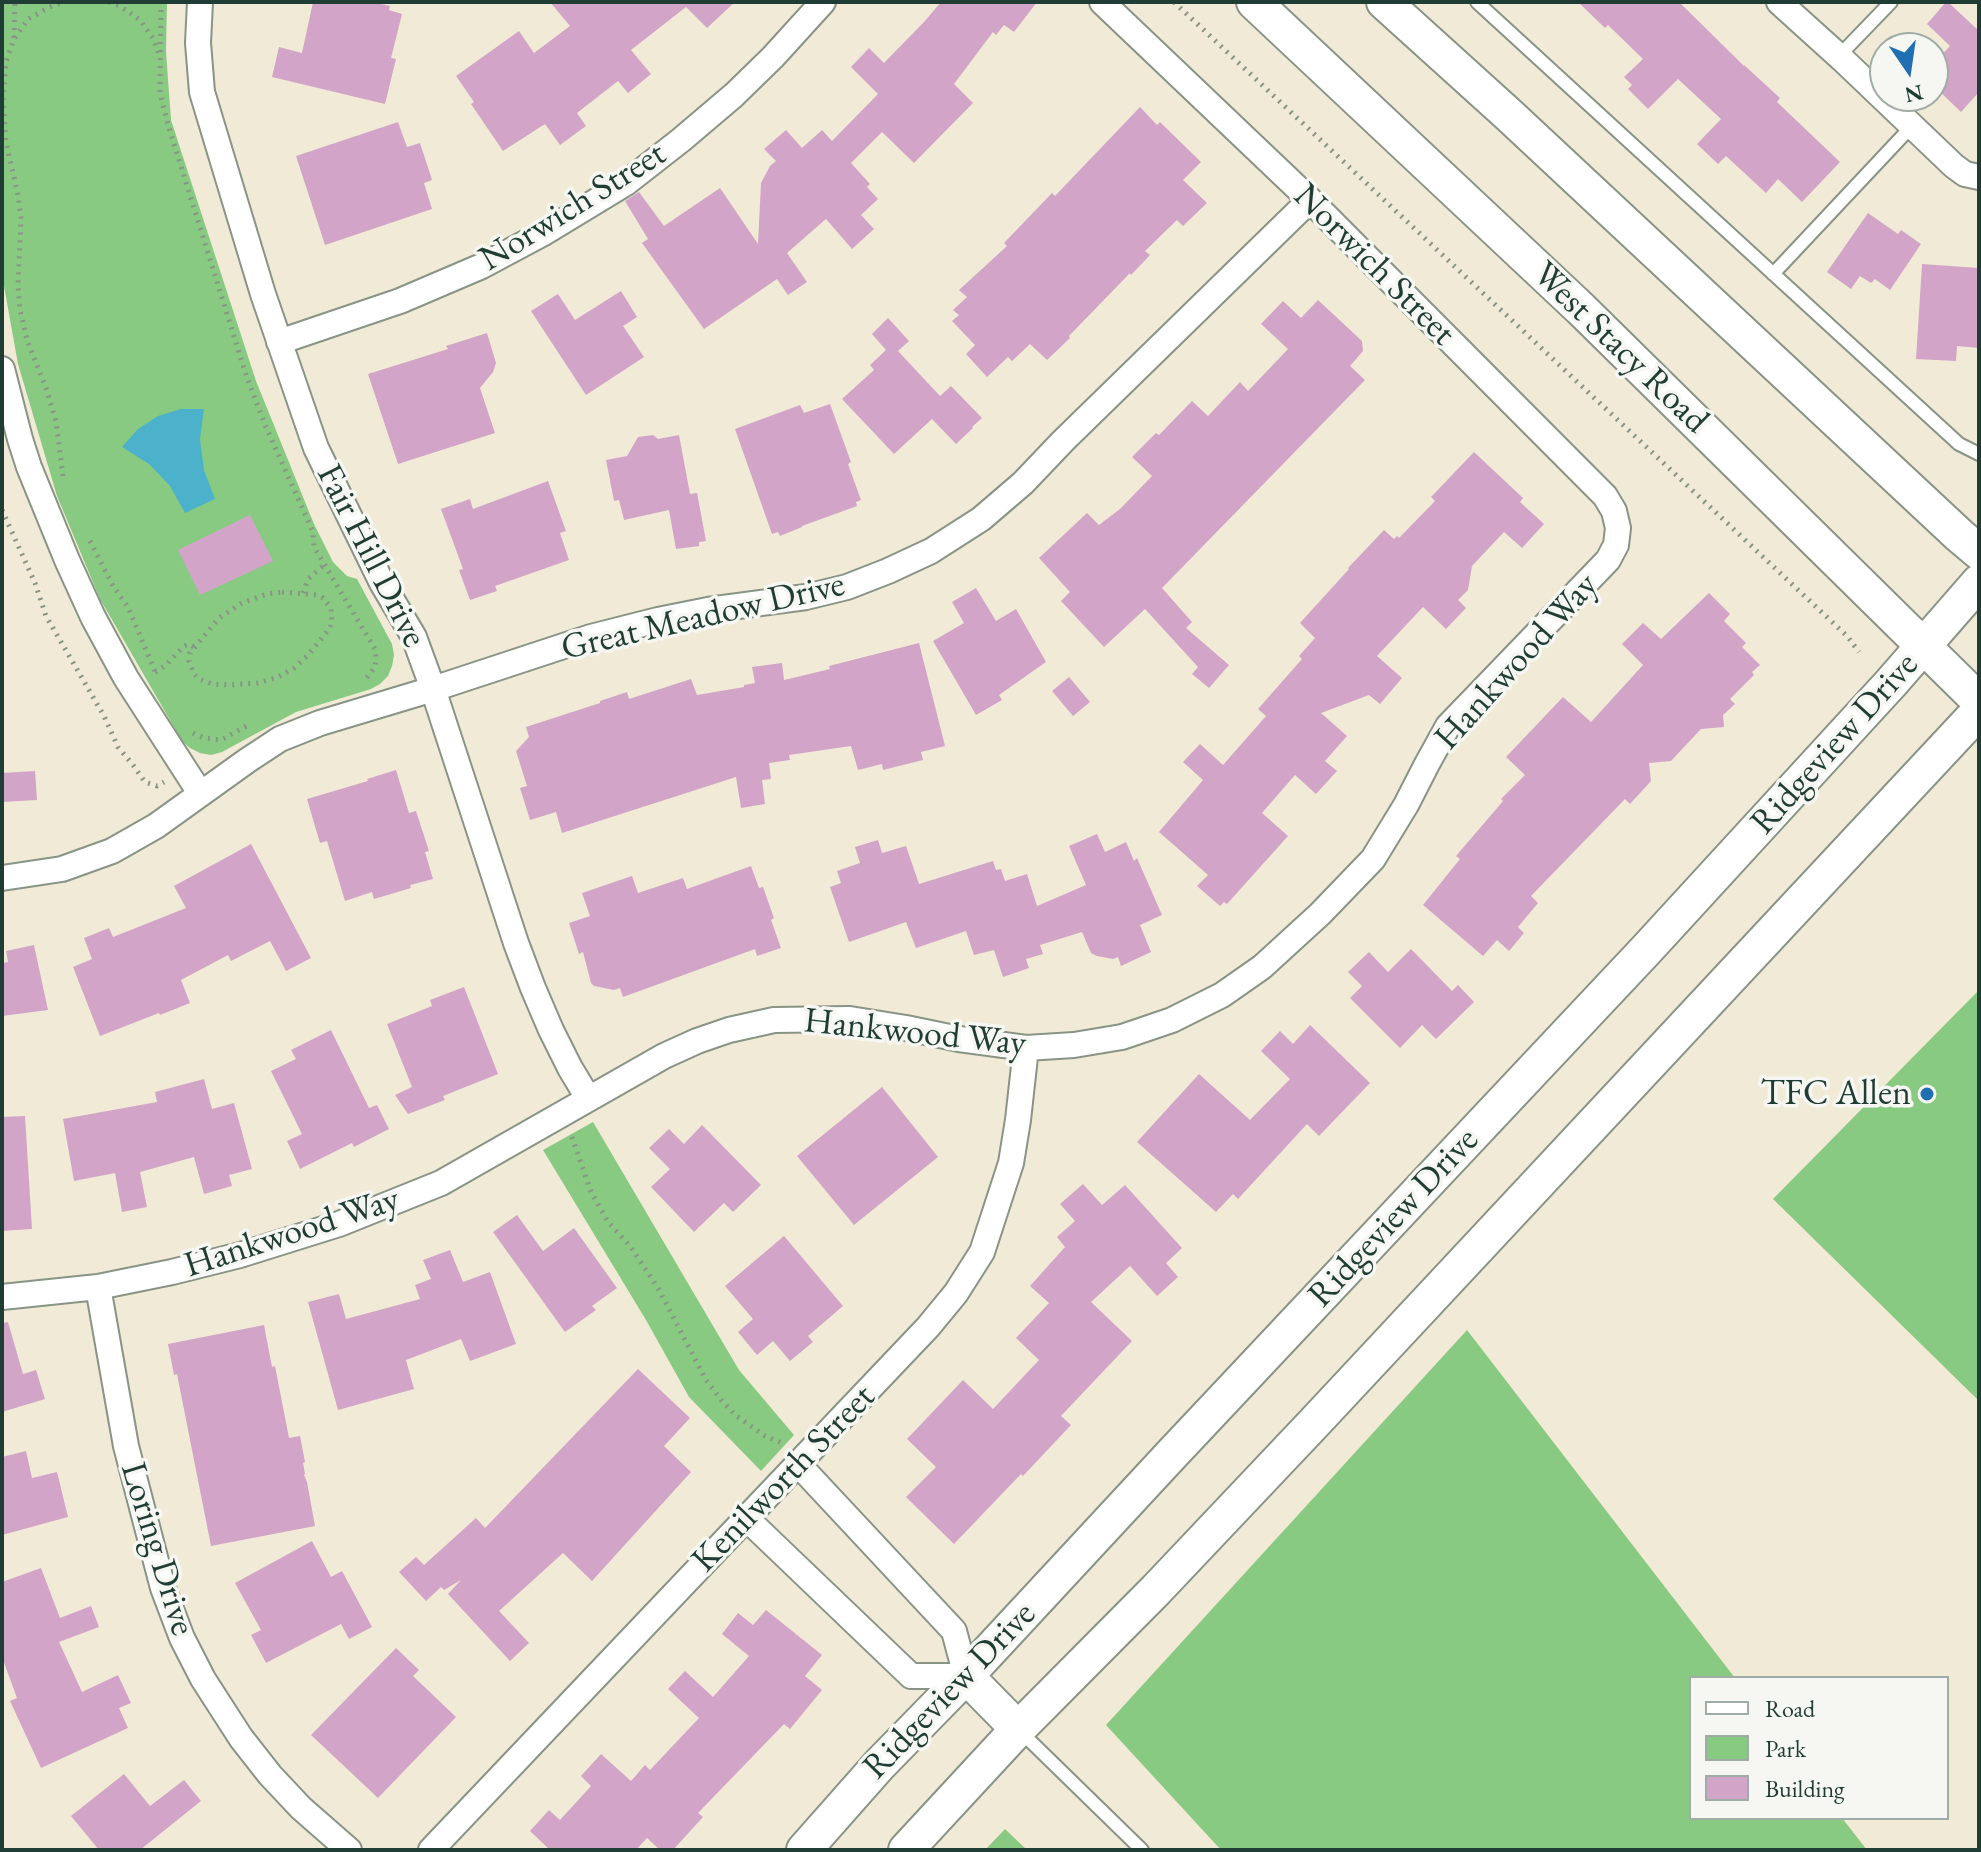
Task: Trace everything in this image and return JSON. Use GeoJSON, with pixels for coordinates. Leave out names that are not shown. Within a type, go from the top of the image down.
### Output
{"type":"FeatureCollection","features":[{"type":"Feature","properties":{"kind":"main road","name":"West Stacy Road"},"geometry":{"type":"LineString","coordinates":[[1254,2],[1581,309],[1979,701]]}},
{"type":"Feature","properties":{"kind":"main road"},"geometry":{"type":"LineString","coordinates":[[1384,2],[1979,552]]}},
{"type":"Feature","properties":{"kind":"main road","name":"Ridgeview Drive"},"geometry":{"type":"LineString","coordinates":[[804,1850],[880,1764],[1647,949],[1979,582]]}},
{"type":"Feature","properties":{"kind":"main road"},"geometry":{"type":"LineString","coordinates":[[906,1850],[1018,1729],[1156,1590],[1315,1422],[1979,711]]}},
{"type":"Feature","properties":{"kind":"main road"},"geometry":{"type":"LineString","coordinates":[[966,1676],[1018,1729]]}},
{"type":"Feature","properties":{"kind":"street","name":"Fair Hill Drive"},"geometry":{"type":"LineString","coordinates":[[200,2],[198,43],[202,92],[279,342],[316,448],[382,583],[414,637],[516,943],[551,1030],[588,1098]]}},
{"type":"Feature","properties":{"kind":"street","name":"Norwich Street"},"geometry":{"type":"LineString","coordinates":[[279,342],[400,301],[482,266],[626,183],[734,95],[823,2]]}},
{"type":"Feature","properties":{"kind":"street","name":"Norwich Street"},"geometry":{"type":"LineString","coordinates":[[1102,2],[1310,200],[1605,496],[1614,511],[1618,528],[1616,545]]}},
{"type":"Feature","properties":{"kind":"street"},"geometry":{"type":"LineString","coordinates":[[1779,2],[1954,166],[1965,174],[1979,177]]}},
{"type":"Feature","properties":{"kind":"street","name":"Great Meadow Drive"},"geometry":{"type":"LineString","coordinates":[[2,878],[62,869],[112,851],[156,826],[280,739],[334,719],[591,637],[708,610],[806,597],[847,587],[931,551],[981,519],[1023,483],[1310,200]]}},
{"type":"Feature","properties":{"kind":"street"},"geometry":{"type":"LineString","coordinates":[[2,369],[7,412],[93,617],[126,678],[200,793]]}},
{"type":"Feature","properties":{"kind":"street","name":"Hankwood Way"},"geometry":{"type":"LineString","coordinates":[[2,1297],[98,1287],[240,1255],[339,1224],[441,1183],[664,1056],[729,1030],[774,1020],[850,1019],[1026,1048],[1074,1045],[1122,1037],[1172,1020],[1222,995],[1262,967],[1320,914],[1373,859],[1448,726],[1608,560],[1616,545]]}},
{"type":"Feature","properties":{"kind":"street","name":"Kenilworth Street"},"geometry":{"type":"LineString","coordinates":[[431,1850],[928,1327],[956,1293],[982,1252],[1011,1163],[1026,1048]]}},
{"type":"Feature","properties":{"kind":"street","name":"Loring Drive"},"geometry":{"type":"LineString","coordinates":[[98,1287],[126,1446],[163,1588],[182,1638],[203,1679],[241,1738],[270,1775],[301,1808],[349,1850]]}},
{"type":"Feature","properties":{"kind":"street"},"geometry":{"type":"LineString","coordinates":[[746,1518],[911,1676],[966,1676],[954,1631],[802,1459]]}},
{"type":"Feature","properties":{"kind":"lane"},"geometry":{"type":"LineString","coordinates":[[1477,2],[1959,444],[1979,454]]}},
{"type":"Feature","properties":{"kind":"lane"},"geometry":{"type":"LineString","coordinates":[[1839,56],[1891,2]]}},
{"type":"Feature","properties":{"kind":"lane"},"geometry":{"type":"LineString","coordinates":[[1773,274],[1912,126]]}},
{"type":"Feature","properties":{"kind":"lane"},"geometry":{"type":"LineString","coordinates":[[1018,1729],[1142,1850]]}},
{"type":"Feature","properties":{"kind":"path"},"geometry":{"type":"LineString","coordinates":[[14,39],[15,2]]}},
{"type":"Feature","properties":{"kind":"path"},"geometry":{"type":"LineString","coordinates":[[65,2],[28,19],[14,39],[6,62],[3,99],[6,142],[21,219],[20,310],[27,340],[56,421],[65,489]]}},
{"type":"Feature","properties":{"kind":"path"},"geometry":{"type":"LineString","coordinates":[[111,2],[140,20],[154,40],[162,63]]}},
{"type":"Feature","properties":{"kind":"path"},"geometry":{"type":"LineString","coordinates":[[161,2],[160,93],[247,378],[313,532],[314,547],[375,649],[375,667],[370,675],[353,684]]}},
{"type":"Feature","properties":{"kind":"path"},"geometry":{"type":"LineString","coordinates":[[1174,2],[1847,636],[1859,652]]}},
{"type":"Feature","properties":{"kind":"path"},"geometry":{"type":"LineString","coordinates":[[88,536],[113,586],[128,607],[160,681]]}},
{"type":"Feature","properties":{"kind":"path"},"geometry":{"type":"LineString","coordinates":[[303,593],[308,579],[325,564]]}},
{"type":"Feature","properties":{"kind":"path"},"geometry":{"type":"LineString","coordinates":[[303,593],[317,595],[328,603],[332,622],[309,654],[294,668],[276,678],[246,685],[206,682],[194,674],[190,668],[190,653],[219,618],[242,603],[267,594],[303,593]]}},
{"type":"Feature","properties":{"kind":"path"},"geometry":{"type":"LineString","coordinates":[[155,672],[184,646],[189,644],[194,647]]}},
{"type":"Feature","properties":{"kind":"path"},"geometry":{"type":"LineString","coordinates":[[182,724],[194,734],[221,740],[262,717]]}},
{"type":"Feature","properties":{"kind":"path"},"geometry":{"type":"LineString","coordinates":[[563,1114],[591,1192],[608,1222],[630,1246],[658,1288],[706,1380],[735,1415],[802,1459]]}},
{"type":"Feature","properties":{"kind":"green space"},"geometry":{"type":"Polygon","coordinates":[[[2,2],[167,2],[166,52],[171,120],[256,381],[314,524],[333,562],[347,576],[357,579],[392,644],[392,666],[380,684],[296,712],[222,752],[211,755],[200,753],[182,741],[100,599],[57,496],[18,364],[2,275],[2,2]]]}},
{"type":"Feature","properties":{"kind":"green space","name":"TFC Allen"},"geometry":{"type":"Polygon","coordinates":[[[1979,990],[1979,1401],[1773,1199],[1979,990]]]}},
{"type":"Feature","properties":{"kind":"green space"},"geometry":{"type":"Polygon","coordinates":[[[593,1122],[739,1370],[794,1435],[761,1471],[689,1397],[543,1150],[593,1122]]]}},
{"type":"Feature","properties":{"kind":"green space"},"geometry":{"type":"Polygon","coordinates":[[[1467,1330],[1733,1676],[1689,1676],[1689,1820],[1844,1820],[1867,1850],[1221,1850],[1106,1725],[1467,1330]]]}},
{"type":"Feature","properties":{"kind":"green space"},"geometry":{"type":"Polygon","coordinates":[[[1005,1829],[1027,1850],[985,1850],[1005,1829]]]}},
{"type":"Feature","properties":{"kind":"water"},"geometry":{"type":"Polygon","coordinates":[[[181,409],[204,409],[200,439],[204,470],[215,499],[185,513],[170,486],[149,464],[122,447],[138,429],[158,416],[181,409]]]}},
{"type":"Feature","properties":{"kind":"building"},"geometry":{"type":"Polygon","coordinates":[[[313,2],[373,2],[390,6],[389,10],[402,14],[391,58],[396,59],[385,104],[272,77],[279,47],[302,53],[313,2]]]}},
{"type":"Feature","properties":{"kind":"building"},"geometry":{"type":"Polygon","coordinates":[[[550,2],[735,2],[707,28],[686,7],[631,50],[651,74],[628,93],[618,81],[577,113],[586,126],[560,145],[545,124],[503,151],[456,76],[519,31],[534,53],[570,26],[550,2]]]}},
{"type":"Feature","properties":{"kind":"building"},"geometry":{"type":"Polygon","coordinates":[[[941,2],[1037,2],[1014,32],[1004,25],[996,35],[993,32],[954,84],[973,103],[914,163],[882,132],[851,163],[870,184],[867,187],[878,199],[861,215],[874,229],[852,249],[826,219],[787,253],[807,282],[788,295],[777,279],[704,329],[642,243],[648,239],[625,201],[639,192],[664,226],[720,188],[758,244],[761,183],[776,161],[764,149],[786,130],[802,148],[822,130],[832,141],[878,94],[851,67],[869,48],[884,63],[941,2]]]}},
{"type":"Feature","properties":{"kind":"building"},"geometry":{"type":"Polygon","coordinates":[[[1578,2],[1679,2],[1780,98],[1777,102],[1840,162],[1802,202],[1778,179],[1766,193],[1726,156],[1718,164],[1697,144],[1721,119],[1678,79],[1648,109],[1628,89],[1632,85],[1624,77],[1643,59],[1608,25],[1605,28],[1578,2]]]}},
{"type":"Feature","properties":{"kind":"building"},"geometry":{"type":"Polygon","coordinates":[[[1948,2],[1979,31],[1979,92],[1961,112],[1949,100],[1949,32],[1935,32],[1927,24],[1948,2]]]}},
{"type":"Feature","properties":{"kind":"building"},"geometry":{"type":"Polygon","coordinates":[[[1140,107],[1201,162],[1183,180],[1207,203],[1183,226],[1177,220],[1145,251],[1150,255],[1047,360],[1030,344],[1012,361],[1008,357],[987,377],[966,354],[975,345],[952,321],[959,315],[953,310],[967,297],[959,290],[1007,246],[1004,243],[1052,193],[1055,196],[1140,107]]]}},
{"type":"Feature","properties":{"kind":"building"},"geometry":{"type":"Polygon","coordinates":[[[398,122],[407,147],[420,143],[432,180],[424,183],[432,209],[325,245],[296,156],[398,122]]]}},
{"type":"Feature","properties":{"kind":"building"},"geometry":{"type":"Polygon","coordinates":[[[1868,213],[1898,234],[1901,230],[1921,244],[1890,290],[1875,279],[1871,283],[1860,276],[1851,289],[1827,272],[1868,213]]]}},
{"type":"Feature","properties":{"kind":"building"},"geometry":{"type":"Polygon","coordinates":[[[1922,264],[1979,268],[1979,348],[1957,346],[1956,361],[1916,359],[1922,264]]]}},
{"type":"Feature","properties":{"kind":"building"},"geometry":{"type":"Polygon","coordinates":[[[621,291],[637,317],[623,326],[644,357],[586,395],[531,311],[558,294],[575,320],[621,291]]]}},
{"type":"Feature","properties":{"kind":"building"},"geometry":{"type":"Polygon","coordinates":[[[1318,300],[1362,341],[1363,351],[1350,366],[1365,380],[1162,588],[1192,622],[1186,628],[1229,665],[1209,688],[1192,674],[1198,667],[1145,609],[1104,647],[1061,601],[1070,592],[1039,558],[1087,513],[1099,525],[1120,509],[1152,476],[1132,457],[1192,401],[1208,416],[1240,382],[1248,391],[1288,349],[1261,324],[1283,301],[1301,318],[1318,300]]]}},
{"type":"Feature","properties":{"kind":"building"},"geometry":{"type":"Polygon","coordinates":[[[888,318],[909,341],[898,351],[940,396],[951,386],[982,418],[956,444],[932,419],[894,454],[842,399],[874,370],[870,365],[886,350],[872,334],[888,318]]]}},
{"type":"Feature","properties":{"kind":"building"},"geometry":{"type":"Polygon","coordinates":[[[487,333],[496,363],[480,388],[495,433],[398,464],[368,374],[448,349],[446,346],[487,333]]]}},
{"type":"Feature","properties":{"kind":"building"},"geometry":{"type":"Polygon","coordinates":[[[830,404],[861,500],[856,502],[857,506],[780,536],[778,532],[772,534],[735,429],[800,405],[804,413],[830,404]]]}},
{"type":"Feature","properties":{"kind":"building"},"geometry":{"type":"Polygon","coordinates":[[[653,435],[658,439],[679,435],[690,494],[697,493],[706,541],[699,542],[699,546],[676,549],[669,510],[624,520],[619,500],[614,501],[606,460],[627,456],[638,437],[653,435]]]}},
{"type":"Feature","properties":{"kind":"building"},"geometry":{"type":"Polygon","coordinates":[[[1474,452],[1523,498],[1520,502],[1544,524],[1522,548],[1504,532],[1472,566],[1468,590],[1458,600],[1466,608],[1446,629],[1423,607],[1377,656],[1402,678],[1380,704],[1369,695],[1321,713],[1347,736],[1325,761],[1337,771],[1316,794],[1295,775],[1262,813],[1288,836],[1227,904],[1224,902],[1220,906],[1197,886],[1208,875],[1159,832],[1203,780],[1183,762],[1200,744],[1223,765],[1266,716],[1258,709],[1302,659],[1299,656],[1315,638],[1300,623],[1384,530],[1394,539],[1399,538],[1435,501],[1431,497],[1474,452]]]}},
{"type":"Feature","properties":{"kind":"building"},"geometry":{"type":"Polygon","coordinates":[[[548,481],[566,531],[560,533],[569,560],[495,586],[497,591],[470,600],[459,570],[463,569],[441,509],[470,499],[473,509],[548,481]]]}},
{"type":"Feature","properties":{"kind":"building"},"geometry":{"type":"Polygon","coordinates":[[[250,515],[273,561],[200,595],[178,550],[250,515]]]}},
{"type":"Feature","properties":{"kind":"building"},"geometry":{"type":"Polygon","coordinates":[[[976,588],[996,621],[1016,609],[1046,662],[999,695],[1002,700],[976,715],[933,641],[964,623],[952,602],[976,588]]]}},
{"type":"Feature","properties":{"kind":"building"},"geometry":{"type":"Polygon","coordinates":[[[1709,593],[1730,614],[1724,621],[1746,643],[1742,647],[1760,665],[1730,699],[1735,704],[1723,715],[1724,727],[1701,729],[1671,761],[1649,763],[1651,781],[1630,804],[1625,799],[1531,896],[1538,903],[1518,927],[1524,933],[1509,951],[1497,940],[1483,956],[1423,905],[1460,859],[1456,856],[1503,801],[1501,799],[1525,775],[1506,757],[1563,697],[1591,722],[1643,665],[1622,644],[1643,623],[1661,639],[1709,593]]]}},
{"type":"Feature","properties":{"kind":"building"},"geometry":{"type":"Polygon","coordinates":[[[919,643],[945,746],[921,752],[923,760],[883,770],[882,764],[858,770],[851,746],[789,755],[790,760],[769,763],[771,779],[762,780],[765,804],[741,808],[736,777],[562,833],[556,812],[530,820],[520,788],[527,786],[516,751],[529,737],[526,727],[627,692],[629,699],[691,679],[697,695],[755,683],[752,667],[782,663],[784,680],[919,643]]]}},
{"type":"Feature","properties":{"kind":"building"},"geometry":{"type":"Polygon","coordinates":[[[1069,677],[1090,702],[1073,716],[1052,691],[1069,677]]]}},
{"type":"Feature","properties":{"kind":"building"},"geometry":{"type":"Polygon","coordinates":[[[396,770],[409,813],[416,811],[429,851],[425,852],[433,879],[374,899],[372,892],[345,901],[327,841],[320,843],[307,799],[396,770]]]}},
{"type":"Feature","properties":{"kind":"building"},"geometry":{"type":"Polygon","coordinates":[[[35,771],[37,800],[2,802],[2,773],[35,771]]]}},
{"type":"Feature","properties":{"kind":"building"},"geometry":{"type":"Polygon","coordinates":[[[1097,834],[1105,852],[1126,842],[1134,861],[1137,858],[1162,915],[1140,925],[1151,952],[1121,966],[1118,957],[1113,959],[1091,953],[1082,932],[1040,945],[1043,954],[1026,959],[1029,968],[1003,977],[994,950],[974,955],[966,931],[916,948],[906,922],[849,942],[830,887],[841,883],[837,871],[860,863],[855,847],[878,840],[882,853],[906,846],[919,884],[993,861],[996,870],[1001,869],[1005,881],[1027,874],[1037,906],[1086,885],[1069,846],[1097,834]]]}},
{"type":"Feature","properties":{"kind":"building"},"geometry":{"type":"Polygon","coordinates":[[[251,844],[311,958],[286,971],[270,941],[231,961],[228,955],[181,980],[190,1003],[100,1036],[73,967],[92,959],[84,938],[109,928],[113,937],[186,908],[174,886],[251,844]]]}},
{"type":"Feature","properties":{"kind":"building"},"geometry":{"type":"Polygon","coordinates":[[[751,866],[759,888],[763,887],[781,948],[757,956],[755,949],[623,997],[620,988],[614,990],[591,983],[583,952],[579,954],[569,923],[590,916],[582,893],[632,876],[638,893],[683,878],[687,889],[751,866]]]}},
{"type":"Feature","properties":{"kind":"building"},"geometry":{"type":"Polygon","coordinates":[[[34,945],[48,1010],[2,1016],[2,963],[8,962],[6,951],[34,945]]]}},
{"type":"Feature","properties":{"kind":"building"},"geometry":{"type":"Polygon","coordinates":[[[1411,949],[1452,991],[1458,985],[1474,1002],[1436,1039],[1422,1025],[1400,1048],[1350,998],[1362,986],[1348,972],[1369,952],[1388,972],[1411,949]]]}},
{"type":"Feature","properties":{"kind":"building"},"geometry":{"type":"Polygon","coordinates":[[[464,987],[498,1074],[408,1114],[395,1095],[412,1087],[387,1024],[432,1006],[430,1000],[464,987]]]}},
{"type":"Feature","properties":{"kind":"building"},"geometry":{"type":"Polygon","coordinates":[[[1310,1025],[1370,1083],[1319,1136],[1307,1124],[1238,1199],[1233,1194],[1216,1212],[1137,1142],[1199,1074],[1250,1120],[1290,1079],[1261,1051],[1280,1031],[1293,1044],[1310,1025]]]}},
{"type":"Feature","properties":{"kind":"building"},"geometry":{"type":"Polygon","coordinates":[[[331,1030],[369,1108],[377,1105],[389,1129],[300,1169],[287,1141],[302,1134],[271,1071],[296,1059],[291,1050],[331,1030]]]}},
{"type":"Feature","properties":{"kind":"building"},"geometry":{"type":"Polygon","coordinates":[[[204,1079],[212,1109],[234,1103],[252,1169],[229,1175],[232,1186],[204,1194],[194,1157],[140,1172],[147,1207],[122,1212],[115,1173],[74,1181],[63,1119],[157,1102],[155,1092],[204,1079]]]}},
{"type":"Feature","properties":{"kind":"building"},"geometry":{"type":"Polygon","coordinates":[[[882,1087],[938,1157],[854,1225],[797,1156],[882,1087]]]}},
{"type":"Feature","properties":{"kind":"building"},"geometry":{"type":"Polygon","coordinates":[[[25,1116],[32,1229],[2,1231],[2,1117],[25,1116]]]}},
{"type":"Feature","properties":{"kind":"building"},"geometry":{"type":"Polygon","coordinates":[[[702,1125],[761,1185],[733,1212],[724,1203],[694,1232],[651,1187],[670,1169],[649,1148],[669,1129],[684,1144],[702,1125]]]}},
{"type":"Feature","properties":{"kind":"building"},"geometry":{"type":"Polygon","coordinates":[[[1083,1184],[1102,1205],[1125,1185],[1182,1248],[1166,1263],[1178,1277],[1157,1296],[1130,1266],[1091,1302],[1132,1341],[1061,1416],[1071,1425],[954,1544],[906,1497],[936,1467],[907,1439],[963,1380],[993,1409],[1039,1360],[1016,1338],[1049,1303],[1030,1286],[1065,1247],[1057,1237],[1075,1221],[1060,1204],[1083,1184]]]}},
{"type":"Feature","properties":{"kind":"building"},"geometry":{"type":"Polygon","coordinates":[[[517,1215],[543,1251],[574,1228],[617,1288],[592,1306],[596,1310],[565,1332],[493,1232],[517,1215]]]}},
{"type":"Feature","properties":{"kind":"building"},"geometry":{"type":"Polygon","coordinates":[[[784,1236],[843,1306],[808,1336],[813,1342],[790,1361],[773,1341],[757,1355],[738,1332],[753,1319],[725,1286],[784,1236]]]}},
{"type":"Feature","properties":{"kind":"building"},"geometry":{"type":"Polygon","coordinates":[[[450,1250],[463,1282],[490,1272],[516,1344],[470,1361],[461,1339],[406,1360],[414,1389],[338,1410],[308,1302],[339,1294],[346,1319],[420,1299],[415,1285],[431,1279],[423,1260],[450,1250]]]}},
{"type":"Feature","properties":{"kind":"building"},"geometry":{"type":"Polygon","coordinates":[[[8,1322],[23,1374],[36,1370],[45,1399],[2,1412],[2,1323],[8,1322]]]}},
{"type":"Feature","properties":{"kind":"building"},"geometry":{"type":"Polygon","coordinates":[[[264,1325],[289,1438],[300,1436],[304,1475],[315,1526],[211,1546],[177,1374],[174,1375],[168,1344],[264,1325]]]}},
{"type":"Feature","properties":{"kind":"building"},"geometry":{"type":"Polygon","coordinates":[[[638,1369],[690,1418],[664,1446],[691,1472],[592,1581],[563,1553],[499,1611],[529,1643],[510,1661],[448,1594],[461,1580],[444,1590],[441,1587],[426,1601],[399,1572],[416,1557],[424,1565],[476,1518],[485,1528],[638,1369]]]}},
{"type":"Feature","properties":{"kind":"building"},"geometry":{"type":"Polygon","coordinates":[[[26,1451],[32,1478],[57,1472],[68,1517],[2,1535],[2,1457],[26,1451]]]}},
{"type":"Feature","properties":{"kind":"building"},"geometry":{"type":"Polygon","coordinates":[[[312,1541],[331,1577],[342,1571],[372,1627],[349,1639],[341,1624],[266,1663],[251,1635],[261,1630],[235,1583],[312,1541]]]}},
{"type":"Feature","properties":{"kind":"building"},"geometry":{"type":"Polygon","coordinates":[[[41,1568],[60,1618],[91,1606],[99,1627],[59,1642],[82,1692],[118,1675],[131,1703],[119,1708],[128,1728],[41,1768],[10,1701],[17,1698],[2,1657],[2,1582],[41,1568]]]}},
{"type":"Feature","properties":{"kind":"building"},"geometry":{"type":"Polygon","coordinates":[[[766,1610],[822,1655],[805,1676],[822,1690],[790,1729],[784,1724],[698,1813],[703,1817],[673,1850],[660,1850],[647,1838],[636,1850],[550,1850],[530,1831],[549,1810],[560,1820],[591,1786],[581,1776],[601,1754],[631,1781],[645,1765],[650,1770],[699,1718],[668,1689],[685,1671],[713,1697],[749,1656],[722,1634],[738,1613],[753,1625],[766,1610]]]}},
{"type":"Feature","properties":{"kind":"building"},"geometry":{"type":"Polygon","coordinates":[[[396,1648],[419,1670],[413,1676],[456,1717],[378,1798],[311,1735],[396,1648]]]}},
{"type":"Feature","properties":{"kind":"building"},"geometry":{"type":"Polygon","coordinates":[[[124,1774],[150,1806],[184,1780],[201,1801],[140,1850],[99,1850],[71,1816],[124,1774]]]}},
{"type":"Feature","properties":{"kind":"place","name":"TFC Allen"},"geometry":{"type":"Point","coordinates":[1927,1094]}}]}
